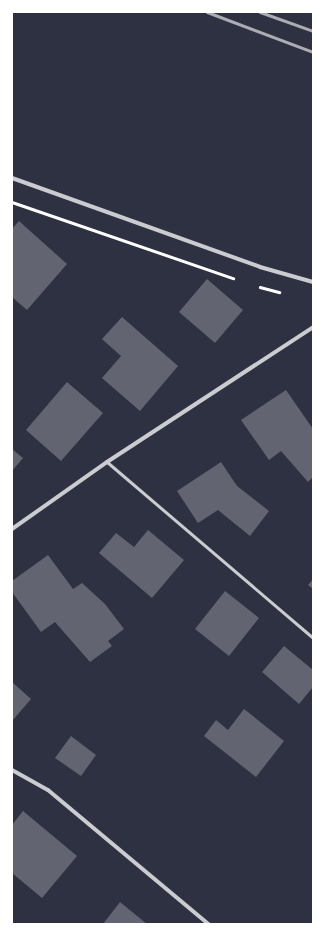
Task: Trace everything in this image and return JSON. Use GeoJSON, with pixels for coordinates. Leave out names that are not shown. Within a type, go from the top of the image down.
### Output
{"type":"FeatureCollection","features":[{"type":"Feature","properties":{"kind":"street"},"geometry":{"type":"LineString","coordinates":[[12,178],[260,267],[313,282]]}},
{"type":"Feature","properties":{"kind":"street"},"geometry":{"type":"LineString","coordinates":[[12,529],[107,462],[313,327]]}},
{"type":"Feature","properties":{"kind":"street"},"geometry":{"type":"LineString","coordinates":[[12,770],[48,790],[208,924]]}},
{"type":"Feature","properties":{"kind":"lane"},"geometry":{"type":"LineString","coordinates":[[107,462],[313,638]]}},
{"type":"Feature","properties":{"kind":"path"},"geometry":{"type":"LineString","coordinates":[[12,202],[237,280]]}},
{"type":"Feature","properties":{"kind":"path"},"geometry":{"type":"LineString","coordinates":[[252,284],[282,292]]}},
{"type":"Feature","properties":{"kind":"building"},"geometry":{"type":"Polygon","coordinates":[[[19,221],[67,264],[27,310],[12,297],[12,229],[19,221]]]}},
{"type":"Feature","properties":{"kind":"building"},"geometry":{"type":"Polygon","coordinates":[[[207,279],[243,310],[215,343],[179,312],[207,279]]]}},
{"type":"Feature","properties":{"kind":"building"},"geometry":{"type":"Polygon","coordinates":[[[122,317],[178,366],[140,411],[102,378],[121,356],[102,339],[122,317]]]}},
{"type":"Feature","properties":{"kind":"building"},"geometry":{"type":"Polygon","coordinates":[[[67,382],[103,413],[61,461],[26,430],[67,382]]]}},
{"type":"Feature","properties":{"kind":"building"},"geometry":{"type":"Polygon","coordinates":[[[286,390],[313,429],[313,477],[308,482],[281,451],[269,460],[241,420],[286,390]]]}},
{"type":"Feature","properties":{"kind":"building"},"geometry":{"type":"Polygon","coordinates":[[[12,449],[23,458],[12,471],[12,449]]]}},
{"type":"Feature","properties":{"kind":"building"},"geometry":{"type":"Polygon","coordinates":[[[221,462],[237,486],[269,511],[250,536],[218,510],[198,523],[177,491],[221,462]]]}},
{"type":"Feature","properties":{"kind":"building"},"geometry":{"type":"Polygon","coordinates":[[[148,530],[184,560],[152,598],[99,553],[116,533],[134,547],[148,530]]]}},
{"type":"Feature","properties":{"kind":"building"},"geometry":{"type":"Polygon","coordinates":[[[48,555],[73,589],[82,583],[105,604],[124,629],[108,641],[112,646],[90,662],[55,622],[41,632],[12,592],[12,581],[48,555]]]}},
{"type":"Feature","properties":{"kind":"building"},"geometry":{"type":"Polygon","coordinates":[[[313,579],[313,589],[308,585],[313,579]]]}},
{"type":"Feature","properties":{"kind":"building"},"geometry":{"type":"Polygon","coordinates":[[[225,591],[259,618],[229,656],[195,629],[225,591]]]}},
{"type":"Feature","properties":{"kind":"building"},"geometry":{"type":"Polygon","coordinates":[[[284,646],[313,670],[313,687],[299,704],[262,672],[284,646]]]}},
{"type":"Feature","properties":{"kind":"building"},"geometry":{"type":"Polygon","coordinates":[[[12,682],[31,699],[12,721],[12,682]]]}},
{"type":"Feature","properties":{"kind":"building"},"geometry":{"type":"Polygon","coordinates":[[[244,709],[284,741],[256,777],[204,736],[216,720],[228,730],[244,709]]]}},
{"type":"Feature","properties":{"kind":"building"},"geometry":{"type":"Polygon","coordinates":[[[71,736],[96,755],[81,776],[55,758],[71,736]]]}},
{"type":"Feature","properties":{"kind":"building"},"geometry":{"type":"Polygon","coordinates":[[[23,811],[77,856],[42,898],[12,873],[12,825],[23,811]]]}},
{"type":"Feature","properties":{"kind":"building"},"geometry":{"type":"Polygon","coordinates":[[[120,902],[147,924],[103,924],[120,902]]]}},
{"type":"Feature","properties":{"kind":"railway"},"geometry":{"type":"LineString","coordinates":[[207,12],[313,52]]}},
{"type":"Feature","properties":{"kind":"railway"},"geometry":{"type":"LineString","coordinates":[[260,12],[313,31]]}}]}
